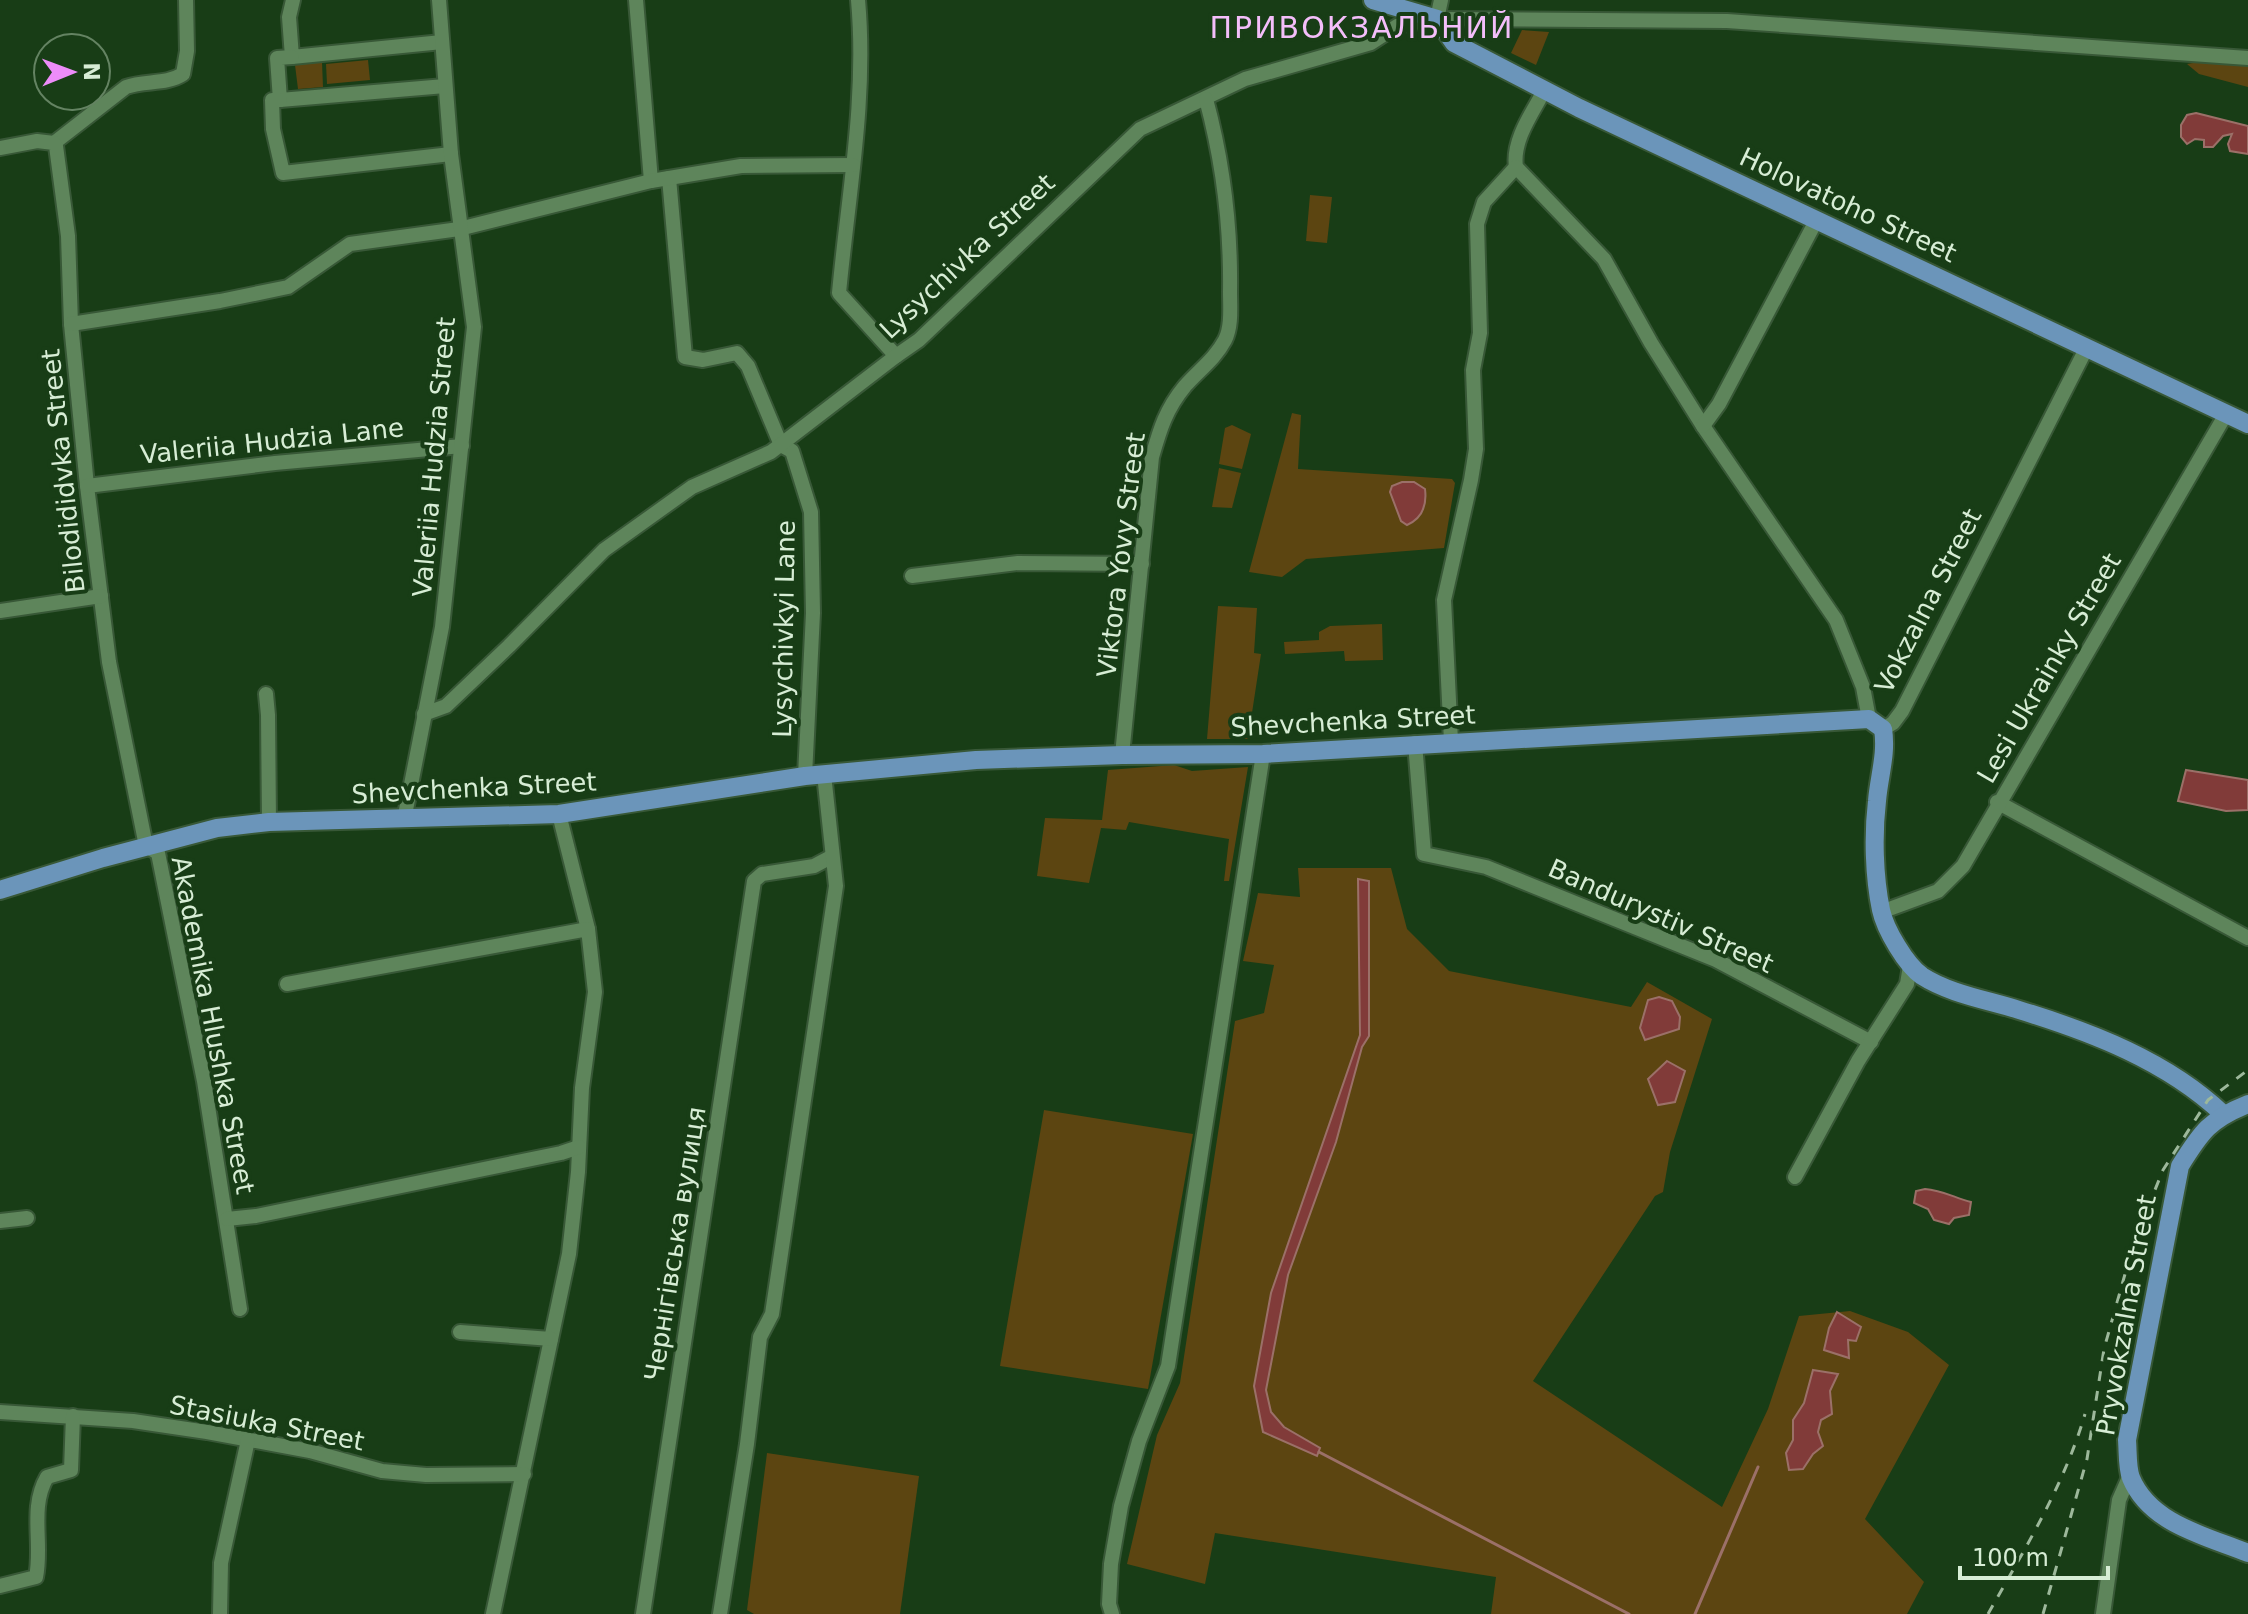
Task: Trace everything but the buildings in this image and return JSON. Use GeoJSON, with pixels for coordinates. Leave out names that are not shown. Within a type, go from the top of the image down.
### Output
{"type":"FeatureCollection","features":[{"type":"Feature","properties":{"kind":"main road"},"geometry":{"type":"LineString","coordinates":[[1373,0],[1439,9]]}},
{"type":"Feature","properties":{"kind":"main road","name":"Holovatoho Street"},"geometry":{"type":"LineString","coordinates":[[1439,9],[1454,43],[1816,221],[2248,424]]}},
{"type":"Feature","properties":{"kind":"main road","name":"Shevchenka Street"},"geometry":{"type":"LineString","coordinates":[[0,890],[217,828],[269,822],[559,814],[814,775],[976,760],[1263,754],[1451,741],[1876,724]]}},
{"type":"Feature","properties":{"kind":"main road","name":"Vokzalna Street"},"geometry":{"type":"LineString","coordinates":[[1876,724],[1886,745],[1876,817],[1881,912],[1910,966]]}},
{"type":"Feature","properties":{"kind":"main road"},"geometry":{"type":"LineString","coordinates":[[1910,966],[1924,977],[1948,988],[2081,1029],[2144,1059],[2208,1100],[2223,1114]]}},
{"type":"Feature","properties":{"kind":"main road","name":"Pryvokzalna Street"},"geometry":{"type":"LineString","coordinates":[[2130,1475],[2127,1440],[2180,1166],[2199,1135],[2223,1114],[2248,1104]]}},
{"type":"Feature","properties":{"kind":"main road"},"geometry":{"type":"LineString","coordinates":[[2130,1475],[2144,1501],[2165,1519],[2248,1553]]}},
{"type":"Feature","properties":{"kind":"street"},"geometry":{"type":"LineString","coordinates":[[0,148],[26,142],[54,143],[126,87],[136,83],[173,81],[183,74],[187,51],[186,0]]}},
{"type":"Feature","properties":{"kind":"street"},"geometry":{"type":"LineString","coordinates":[[292,57],[289,17],[293,0]]}},
{"type":"Feature","properties":{"kind":"street","name":"Valeriia Hudzia Street"},"geometry":{"type":"LineString","coordinates":[[404,820],[442,627],[474,327],[459,229],[439,0]]}},
{"type":"Feature","properties":{"kind":"street"},"geometry":{"type":"LineString","coordinates":[[636,0],[651,181]]}},
{"type":"Feature","properties":{"kind":"street"},"geometry":{"type":"LineString","coordinates":[[858,0],[862,45],[839,293],[896,356]]}},
{"type":"Feature","properties":{"kind":"street"},"geometry":{"type":"LineString","coordinates":[[1439,9],[1727,21],[2248,58]]}},
{"type":"Feature","properties":{"kind":"street","name":"Lysychivka Street"},"geometry":{"type":"LineString","coordinates":[[424,714],[446,706],[604,550],[692,487],[771,452],[919,340],[1140,129],[1245,79],[1371,43],[1397,26],[1439,9]]}},
{"type":"Feature","properties":{"kind":"street"},"geometry":{"type":"LineString","coordinates":[[280,100],[277,58],[442,42]]}},
{"type":"Feature","properties":{"kind":"street"},"geometry":{"type":"LineString","coordinates":[[445,86],[272,100],[273,129],[283,173],[451,154]]}},
{"type":"Feature","properties":{"kind":"street"},"geometry":{"type":"LineString","coordinates":[[1545,89],[1514,155],[1516,167],[1604,259],[1651,343],[1703,426],[1836,620],[1876,724]]}},
{"type":"Feature","properties":{"kind":"street","name":"Viktora Yovy Street"},"geometry":{"type":"LineString","coordinates":[[1122,755],[1152,457],[1164,416],[1185,386],[1218,353],[1227,335],[1230,247],[1218,143],[1206,99]]}},
{"type":"Feature","properties":{"kind":"street","name":"Bilodididvka Street"},"geometry":{"type":"LineString","coordinates":[[54,143],[68,236],[71,324],[109,662],[146,846]]}},
{"type":"Feature","properties":{"kind":"street"},"geometry":{"type":"LineString","coordinates":[[71,324],[288,287],[350,244],[459,229],[651,181],[741,166],[853,165]]}},
{"type":"Feature","properties":{"kind":"street"},"geometry":{"type":"LineString","coordinates":[[1451,741],[1444,600],[1476,449],[1473,370],[1480,333],[1477,224],[1484,202],[1516,167]]}},
{"type":"Feature","properties":{"kind":"street","name":"Lysychivkyi Lane"},"geometry":{"type":"LineString","coordinates":[[669,178],[685,357],[703,360],[737,353],[748,366],[781,445],[792,451],[811,512],[814,775]]}},
{"type":"Feature","properties":{"kind":"street"},"geometry":{"type":"LineString","coordinates":[[1703,426],[1719,404],[1816,221]]}},
{"type":"Feature","properties":{"kind":"street","name":"Vokzalna Street"},"geometry":{"type":"LineString","coordinates":[[1876,724],[1893,723],[1902,711],[2087,347]]}},
{"type":"Feature","properties":{"kind":"street","name":"Lesi Ukrainky Street"},"geometry":{"type":"LineString","coordinates":[[1881,912],[1938,891],[1963,866],[1997,802],[2226,414]]}},
{"type":"Feature","properties":{"kind":"street","name":"Valeriia Hudzia Lane"},"geometry":{"type":"LineString","coordinates":[[87,486],[275,463],[462,446]]}},
{"type":"Feature","properties":{"kind":"street"},"geometry":{"type":"LineString","coordinates":[[912,576],[1018,563],[1142,564]]}},
{"type":"Feature","properties":{"kind":"street"},"geometry":{"type":"LineString","coordinates":[[0,611],[101,596]]}},
{"type":"Feature","properties":{"kind":"street"},"geometry":{"type":"LineString","coordinates":[[266,694],[269,822]]}},
{"type":"Feature","properties":{"kind":"street","name":"Bandurystiv Street"},"geometry":{"type":"LineString","coordinates":[[1415,743],[1424,854],[1486,867],[1716,960],[1871,1042]]}},
{"type":"Feature","properties":{"kind":"street"},"geometry":{"type":"LineString","coordinates":[[1112,1614],[1109,1604],[1111,1564],[1127,1481],[1168,1366],[1263,754]]}},
{"type":"Feature","properties":{"kind":"street"},"geometry":{"type":"LineString","coordinates":[[720,1614],[747,1444],[760,1337],[772,1314],[836,886],[814,775]]}},
{"type":"Feature","properties":{"kind":"street"},"geometry":{"type":"LineString","coordinates":[[1997,802],[2248,938]]}},
{"type":"Feature","properties":{"kind":"street"},"geometry":{"type":"LineString","coordinates":[[493,1614],[569,1254],[582,1088],[595,992],[588,929],[559,814]]}},
{"type":"Feature","properties":{"kind":"street","name":"Akademika Hlushka Street"},"geometry":{"type":"LineString","coordinates":[[146,846],[158,853],[204,1081],[240,1309]]}},
{"type":"Feature","properties":{"kind":"street","name":"Чернігівська вулиця"},"geometry":{"type":"LineString","coordinates":[[643,1614],[754,881],[762,874],[814,866],[831,857]]}},
{"type":"Feature","properties":{"kind":"street"},"geometry":{"type":"LineString","coordinates":[[287,984],[416,963],[588,929]]}},
{"type":"Feature","properties":{"kind":"street"},"geometry":{"type":"LineString","coordinates":[[1795,1177],[1907,984],[1910,966]]}},
{"type":"Feature","properties":{"kind":"street","name":"Akademika Hlushka Street"},"geometry":{"type":"LineString","coordinates":[[227,1219],[256,1216],[579,1147]]}},
{"type":"Feature","properties":{"kind":"street"},"geometry":{"type":"LineString","coordinates":[[0,1221],[22,1218]]}},
{"type":"Feature","properties":{"kind":"street"},"geometry":{"type":"LineString","coordinates":[[460,1332],[551,1339]]}},
{"type":"Feature","properties":{"kind":"street","name":"Stasiuka Street"},"geometry":{"type":"LineString","coordinates":[[0,1412],[133,1421],[310,1451],[382,1471],[426,1475],[524,1474]]}},
{"type":"Feature","properties":{"kind":"street"},"geometry":{"type":"LineString","coordinates":[[0,1586],[36,1577],[39,1563],[36,1528],[41,1487],[47,1477],[71,1470],[73,1416]]}},
{"type":"Feature","properties":{"kind":"street"},"geometry":{"type":"LineString","coordinates":[[220,1614],[221,1563],[248,1440]]}},
{"type":"Feature","properties":{"kind":"street","name":"Pryvokzalna Street"},"geometry":{"type":"LineString","coordinates":[[2103,1614],[2119,1500],[2130,1475]]}},
{"type":"Feature","properties":{"kind":"shaded area"},"geometry":{"type":"Polygon","coordinates":[[[1522,30],[1549,32],[1536,65],[1511,53],[1522,30]]]}},
{"type":"Feature","properties":{"kind":"shaded area"},"geometry":{"type":"Polygon","coordinates":[[[368,60],[370,80],[327,84],[326,64],[368,60]]]}},
{"type":"Feature","properties":{"kind":"shaded area"},"geometry":{"type":"Polygon","coordinates":[[[2205,61],[2248,63],[2248,87],[2199,74],[2187,64],[2205,61]]]}},
{"type":"Feature","properties":{"kind":"shaded area"},"geometry":{"type":"Polygon","coordinates":[[[322,62],[323,87],[298,89],[295,65],[322,62]]]}},
{"type":"Feature","properties":{"kind":"shaded area"},"geometry":{"type":"Polygon","coordinates":[[[2196,113],[2248,126],[2248,154],[2230,151],[2228,144],[2232,134],[2223,136],[2213,147],[2204,147],[2204,140],[2195,139],[2187,144],[2181,137],[2181,125],[2187,115],[2196,113]]]}},
{"type":"Feature","properties":{"kind":"shaded area"},"geometry":{"type":"Polygon","coordinates":[[[1310,195],[1332,197],[1327,243],[1306,241],[1310,195]]]}},
{"type":"Feature","properties":{"kind":"shaded area"},"geometry":{"type":"Polygon","coordinates":[[[1292,413],[1301,415],[1298,469],[1452,479],[1455,483],[1444,548],[1306,559],[1282,577],[1249,572],[1292,413]]]}},
{"type":"Feature","properties":{"kind":"shaded area"},"geometry":{"type":"Polygon","coordinates":[[[1232,425],[1251,434],[1242,469],[1219,464],[1225,428],[1232,425]]]}},
{"type":"Feature","properties":{"kind":"shaded area"},"geometry":{"type":"Polygon","coordinates":[[[1219,468],[1241,473],[1232,508],[1212,507],[1219,468]]]}},
{"type":"Feature","properties":{"kind":"shaded area"},"geometry":{"type":"Polygon","coordinates":[[[1414,482],[1425,489],[1423,510],[1417,519],[1407,525],[1401,521],[1390,492],[1392,486],[1414,482]]]}},
{"type":"Feature","properties":{"kind":"shaded area"},"geometry":{"type":"Polygon","coordinates":[[[1218,606],[1257,608],[1254,653],[1261,654],[1248,739],[1207,739],[1218,606]]]}},
{"type":"Feature","properties":{"kind":"shaded area"},"geometry":{"type":"Polygon","coordinates":[[[1382,624],[1383,660],[1345,661],[1344,651],[1285,654],[1284,642],[1319,640],[1319,632],[1330,626],[1382,624]]]}},
{"type":"Feature","properties":{"kind":"shaded area"},"geometry":{"type":"Polygon","coordinates":[[[1174,765],[1192,771],[1248,767],[1229,881],[1224,881],[1229,839],[1129,822],[1126,830],[1101,828],[1089,883],[1037,876],[1045,818],[1102,820],[1108,770],[1174,765]]]}},
{"type":"Feature","properties":{"kind":"shaded area"},"geometry":{"type":"Polygon","coordinates":[[[2186,770],[2248,780],[2248,810],[2226,811],[2178,801],[2186,770]]]}},
{"type":"Feature","properties":{"kind":"shaded area"},"geometry":{"type":"Polygon","coordinates":[[[1298,868],[1391,868],[1407,929],[1449,971],[1631,1007],[1647,982],[1712,1019],[1670,1152],[1663,1192],[1655,1196],[1533,1381],[1722,1507],[1768,1409],[1799,1316],[1850,1311],[1908,1332],[1949,1365],[1865,1519],[1924,1582],[1907,1614],[1491,1614],[1496,1577],[1215,1533],[1205,1584],[1127,1564],[1157,1435],[1180,1383],[1235,1021],[1264,1013],[1274,965],[1243,961],[1258,893],[1300,897],[1298,868]]]}},
{"type":"Feature","properties":{"kind":"shaded area"},"geometry":{"type":"Polygon","coordinates":[[[1358,879],[1369,881],[1369,1036],[1362,1047],[1336,1142],[1288,1275],[1266,1390],[1271,1412],[1284,1427],[1320,1448],[1317,1456],[1263,1432],[1254,1386],[1271,1293],[1360,1035],[1358,879]]]}},
{"type":"Feature","properties":{"kind":"shaded area"},"geometry":{"type":"Polygon","coordinates":[[[1659,997],[1672,1001],[1680,1017],[1679,1029],[1645,1040],[1640,1028],[1648,1000],[1659,997]]]}},
{"type":"Feature","properties":{"kind":"shaded area"},"geometry":{"type":"Polygon","coordinates":[[[1667,1061],[1685,1071],[1675,1102],[1658,1105],[1648,1079],[1667,1061]]]}},
{"type":"Feature","properties":{"kind":"shaded area"},"geometry":{"type":"Polygon","coordinates":[[[1044,1110],[1193,1134],[1148,1389],[1000,1366],[1044,1110]]]}},
{"type":"Feature","properties":{"kind":"shaded area"},"geometry":{"type":"Polygon","coordinates":[[[1925,1189],[1971,1202],[1969,1215],[1954,1218],[1949,1224],[1934,1220],[1928,1209],[1914,1203],[1916,1191],[1925,1189]]]}},
{"type":"Feature","properties":{"kind":"shaded area"},"geometry":{"type":"Polygon","coordinates":[[[1837,1312],[1861,1327],[1856,1341],[1848,1340],[1849,1358],[1824,1350],[1837,1312]]]}},
{"type":"Feature","properties":{"kind":"shaded area"},"geometry":{"type":"Polygon","coordinates":[[[1813,1370],[1838,1374],[1830,1391],[1832,1414],[1821,1420],[1818,1432],[1823,1446],[1803,1469],[1789,1470],[1786,1453],[1793,1440],[1793,1420],[1804,1403],[1813,1370]]]}},
{"type":"Feature","properties":{"kind":"shaded area"},"geometry":{"type":"Polygon","coordinates":[[[767,1453],[919,1476],[900,1614],[754,1614],[747,1610],[767,1453]]]}},
{"type":"Feature","properties":{"kind":"waterway"},"geometry":{"type":"LineString","coordinates":[[1319,1452],[1629,1614]]}},
{"type":"Feature","properties":{"kind":"waterway"},"geometry":{"type":"LineString","coordinates":[[1695,1614],[1758,1467]]}},
{"type":"Feature","properties":{"kind":"railway"},"geometry":{"type":"LineString","coordinates":[[2043,1614],[2087,1459],[2104,1349],[2134,1242],[2163,1170],[2208,1100],[2248,1070]]}},
{"type":"Feature","properties":{"kind":"railway"},"geometry":{"type":"LineString","coordinates":[[1988,1614],[2055,1492],[2085,1414]]}},
{"type":"Feature","properties":{"kind":"district","name":"ПРИВОКЗАЛЬНИЙ"},"geometry":{"type":"Point","coordinates":[1362,28]}}]}
